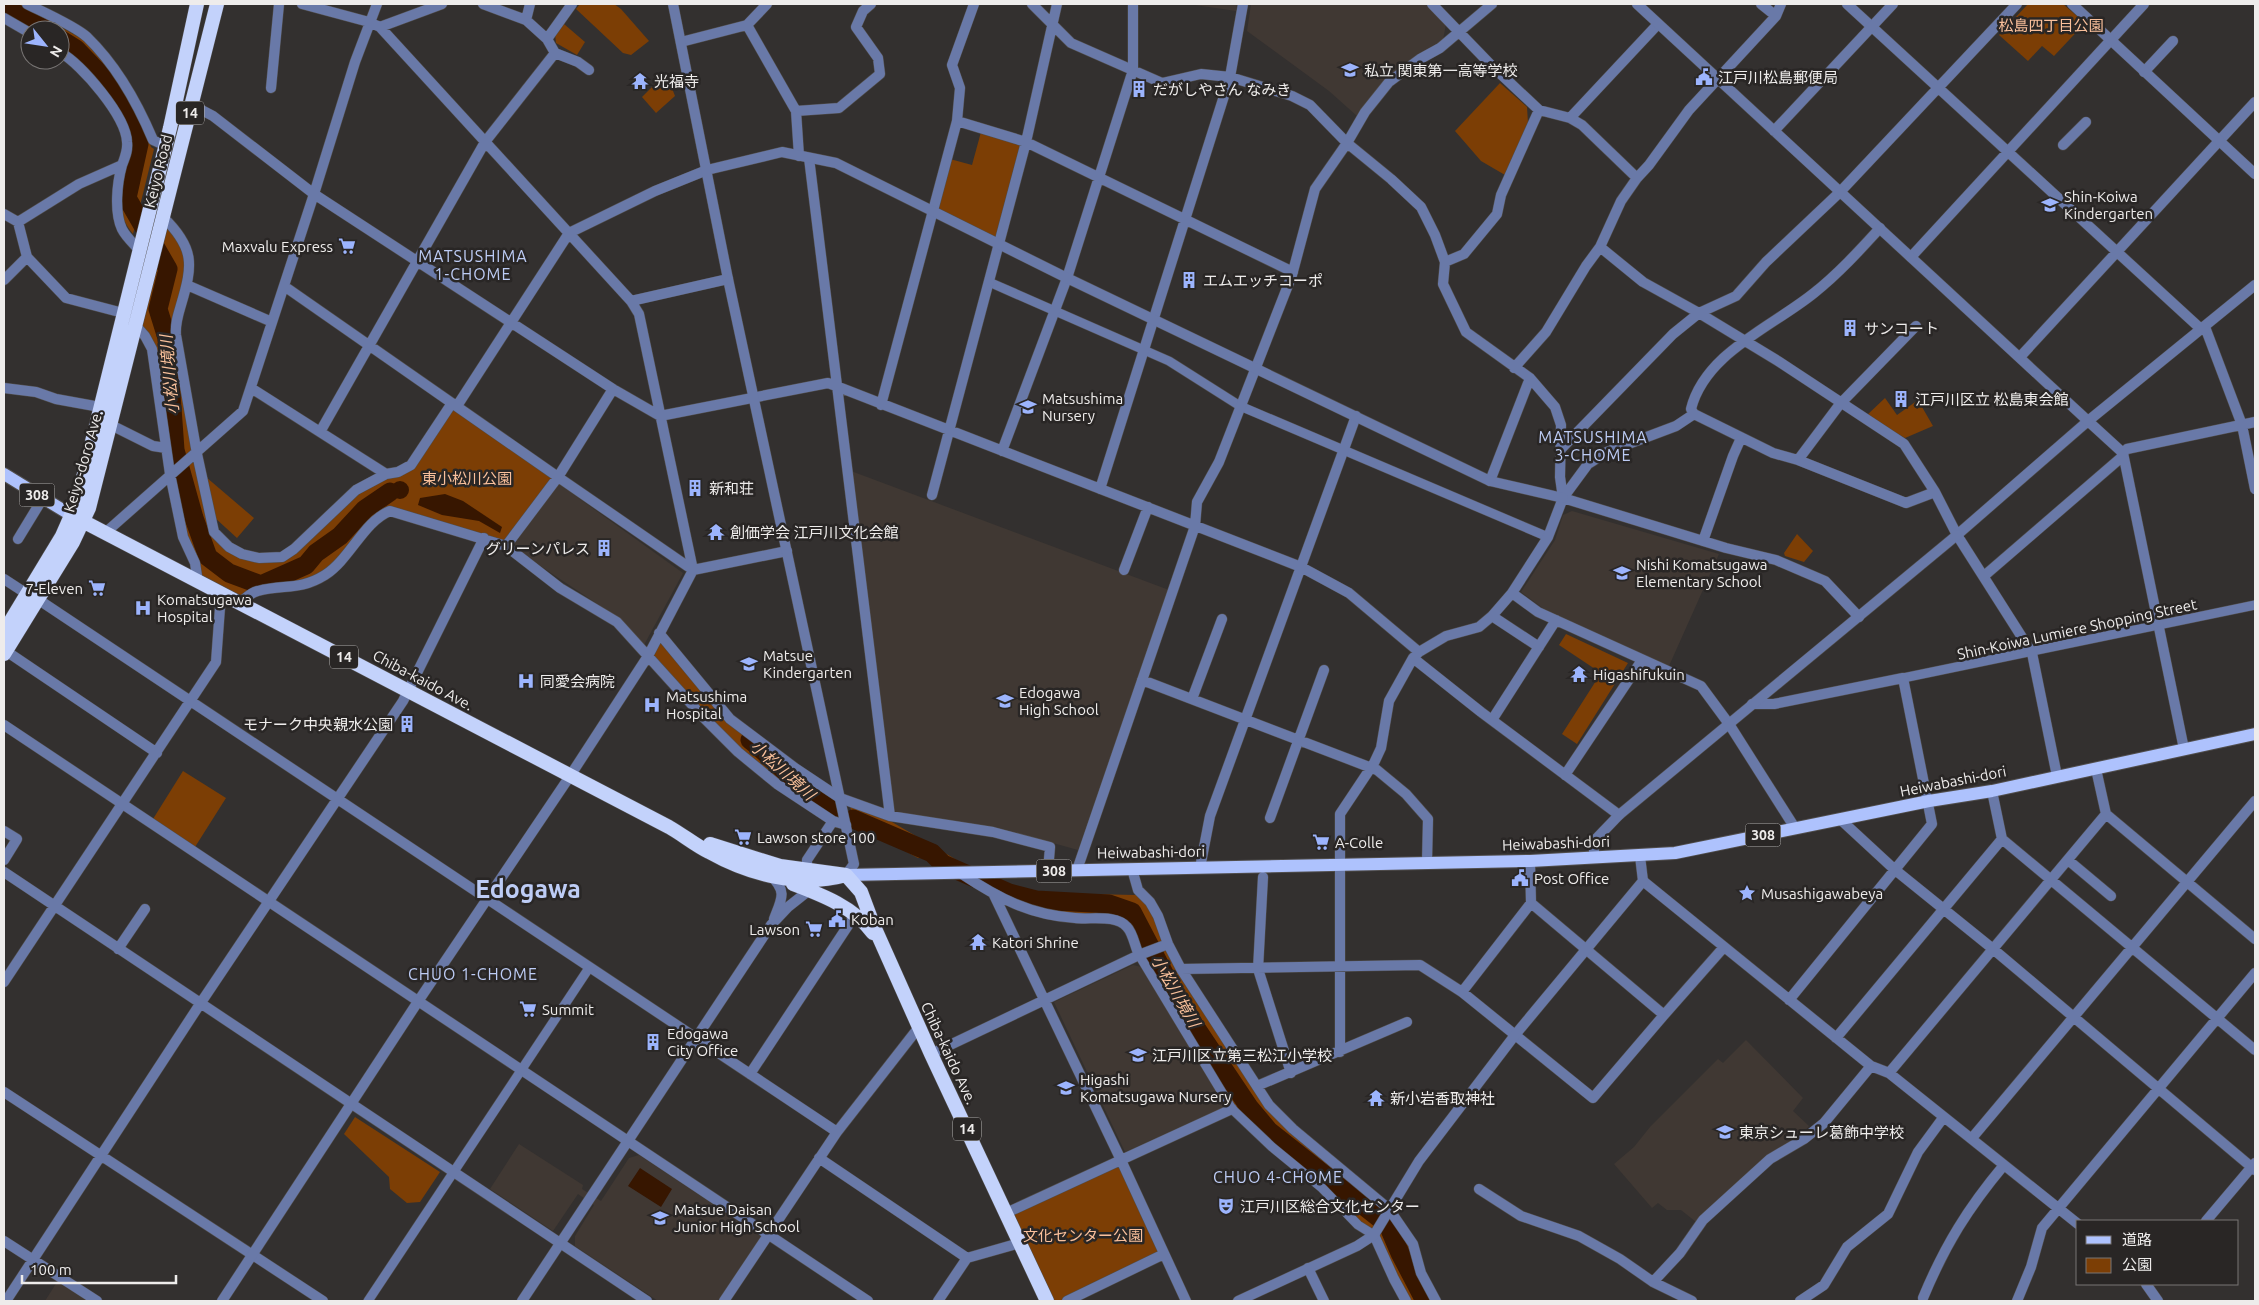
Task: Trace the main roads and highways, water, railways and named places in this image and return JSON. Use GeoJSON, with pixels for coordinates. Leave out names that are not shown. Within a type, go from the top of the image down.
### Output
{"type":"FeatureCollection","features":[{"type":"Feature","properties":{"kind":"highway","name":"Keiyo Road"},"geometry":{"type":"LineString","coordinates":[[140,247],[166,146],[197,4]]}},
{"type":"Feature","properties":{"kind":"highway","name":"Keiyo Road"},"geometry":{"type":"LineString","coordinates":[[152,260],[217,4]]}},
{"type":"Feature","properties":{"kind":"highway","name":"Keiyo-doro Ave."},"geometry":{"type":"LineString","coordinates":[[77,518],[100,407],[140,247]]}},
{"type":"Feature","properties":{"kind":"highway","name":"Keiyo-doro Ave."},"geometry":{"type":"LineString","coordinates":[[5,653],[33,597],[77,518],[91,501],[152,260]]}},
{"type":"Feature","properties":{"kind":"highway","name":"Chiba-kaido Ave."},"geometry":{"type":"LineString","coordinates":[[77,518],[679,833],[721,858],[771,876],[797,880],[827,880],[846,876]]}},
{"type":"Feature","properties":{"kind":"highway","name":"Keiyo-doro Ave."},"geometry":{"type":"LineString","coordinates":[[4,632],[33,597]]}},
{"type":"Feature","properties":{"kind":"highway","name":"Chiba-kaido Ave."},"geometry":{"type":"LineString","coordinates":[[679,833],[757,861],[846,876],[862,892],[931,1054],[1047,1301]]}},
{"type":"Feature","properties":{"kind":"highway"},"geometry":{"type":"LineString","coordinates":[[771,876],[808,890],[855,915],[870,929],[888,956]]}},
{"type":"Feature","properties":{"kind":"main road","name":"308"},"geometry":{"type":"LineString","coordinates":[[4,474],[77,518]]}},
{"type":"Feature","properties":{"kind":"main road","name":"Heiwabashi-dori"},"geometry":{"type":"LineString","coordinates":[[846,876],[1530,861],[1640,856],[1698,849],[1929,801],[1992,791],[2255,734]]}},
{"type":"Feature","properties":{"kind":"waterway","name":"小松川境川"},"geometry":{"type":"LineString","coordinates":[[4,7],[28,20]]}},
{"type":"Feature","properties":{"kind":"waterway","name":"小松川境川"},"geometry":{"type":"LineString","coordinates":[[70,45],[103,77],[126,107],[139,144],[127,198],[168,269],[158,309],[167,338],[175,450],[194,518],[208,557],[229,573],[261,585],[306,565],[316,553],[340,536],[365,509],[390,492]]}},
{"type":"Feature","properties":{"kind":"waterway","name":"小松川境川"},"geometry":{"type":"LineString","coordinates":[[750,740],[801,787],[834,810]]}},
{"type":"Feature","properties":{"kind":"waterway","name":"小松川境川"},"geometry":{"type":"LineString","coordinates":[[853,819],[932,853],[943,864],[1009,893],[1036,900],[1109,904],[1132,912],[1180,1004],[1249,1107],[1269,1131],[1388,1225],[1425,1301]]}},
{"type":"Feature","properties":{"kind":"place","name":"私立 関東第一高等学校"},"geometry":{"type":"Point","coordinates":[1350,70]}},
{"type":"Feature","properties":{"kind":"place","name":"江戸川松島郵便局"},"geometry":{"type":"Point","coordinates":[1704,77]}},
{"type":"Feature","properties":{"kind":"place","name":"光福寺"},"geometry":{"type":"Point","coordinates":[640,81]}},
{"type":"Feature","properties":{"kind":"place","name":"だがしやさん なみき"},"geometry":{"type":"Point","coordinates":[1139,89]}},
{"type":"Feature","properties":{"kind":"place","name":"Shin-Koiwa Kindergarten"},"geometry":{"type":"Point","coordinates":[2050,205]}},
{"type":"Feature","properties":{"kind":"place","name":"Maxvalu Express"},"geometry":{"type":"Point","coordinates":[347,246]}},
{"type":"Feature","properties":{"kind":"place","name":"エムエッチコーポ"},"geometry":{"type":"Point","coordinates":[1189,280]}},
{"type":"Feature","properties":{"kind":"place","name":"サンコート"},"geometry":{"type":"Point","coordinates":[1850,328]}},
{"type":"Feature","properties":{"kind":"place","name":"江戸川区立 松島東会館"},"geometry":{"type":"Point","coordinates":[1901,399]}},
{"type":"Feature","properties":{"kind":"place","name":"Matsushima Nursery"},"geometry":{"type":"Point","coordinates":[1028,407]}},
{"type":"Feature","properties":{"kind":"place","name":"新和荘"},"geometry":{"type":"Point","coordinates":[695,488]}},
{"type":"Feature","properties":{"kind":"place","name":"創価学会 江戸川文化会館"},"geometry":{"type":"Point","coordinates":[716,532]}},
{"type":"Feature","properties":{"kind":"place","name":"グリーンパレス"},"geometry":{"type":"Point","coordinates":[604,548]}},
{"type":"Feature","properties":{"kind":"place","name":"Nishi Komatsugawa Elementary School"},"geometry":{"type":"Point","coordinates":[1622,573]}},
{"type":"Feature","properties":{"kind":"place","name":"7-Eleven"},"geometry":{"type":"Point","coordinates":[97,588]}},
{"type":"Feature","properties":{"kind":"place","name":"Komatsugawa Hospital"},"geometry":{"type":"Point","coordinates":[143,608]}},
{"type":"Feature","properties":{"kind":"place","name":"Matsue Kindergarten"},"geometry":{"type":"Point","coordinates":[749,664]}},
{"type":"Feature","properties":{"kind":"place","name":"Higashifukuin"},"geometry":{"type":"Point","coordinates":[1579,674]}},
{"type":"Feature","properties":{"kind":"place","name":"同愛会病院"},"geometry":{"type":"Point","coordinates":[526,681]}},
{"type":"Feature","properties":{"kind":"place","name":"Edogawa High School"},"geometry":{"type":"Point","coordinates":[1005,701]}},
{"type":"Feature","properties":{"kind":"place","name":"Matsushima Hospital"},"geometry":{"type":"Point","coordinates":[652,705]}},
{"type":"Feature","properties":{"kind":"place","name":"モナーク中央親水公園"},"geometry":{"type":"Point","coordinates":[407,724]}},
{"type":"Feature","properties":{"kind":"place","name":"Lawson store 100"},"geometry":{"type":"Point","coordinates":[743,837]}},
{"type":"Feature","properties":{"kind":"place","name":"A-Colle"},"geometry":{"type":"Point","coordinates":[1321,842]}},
{"type":"Feature","properties":{"kind":"place","name":"Post Office"},"geometry":{"type":"Point","coordinates":[1520,878]}},
{"type":"Feature","properties":{"kind":"place","name":"Musashigawabeya"},"geometry":{"type":"Point","coordinates":[1747,893]}},
{"type":"Feature","properties":{"kind":"place","name":"Koban"},"geometry":{"type":"Point","coordinates":[837,919]}},
{"type":"Feature","properties":{"kind":"place","name":"Lawson"},"geometry":{"type":"Point","coordinates":[814,929]}},
{"type":"Feature","properties":{"kind":"place","name":"Katori Shrine"},"geometry":{"type":"Point","coordinates":[978,942]}},
{"type":"Feature","properties":{"kind":"place","name":"Summit"},"geometry":{"type":"Point","coordinates":[528,1009]}},
{"type":"Feature","properties":{"kind":"place","name":"Edogawa City Office"},"geometry":{"type":"Point","coordinates":[653,1042]}},
{"type":"Feature","properties":{"kind":"place","name":"江戸川区立第三松江小学校"},"geometry":{"type":"Point","coordinates":[1138,1055]}},
{"type":"Feature","properties":{"kind":"place","name":"Higashi Komatsugawa Nursery"},"geometry":{"type":"Point","coordinates":[1066,1088]}},
{"type":"Feature","properties":{"kind":"place","name":"新小岩香取神社"},"geometry":{"type":"Point","coordinates":[1376,1098]}},
{"type":"Feature","properties":{"kind":"place","name":"東京シューレ葛飾中学校"},"geometry":{"type":"Point","coordinates":[1725,1132]}},
{"type":"Feature","properties":{"kind":"place","name":"江戸川区総合文化センター"},"geometry":{"type":"Point","coordinates":[1226,1206]}},
{"type":"Feature","properties":{"kind":"place","name":"Matsue Daisan Junior High School"},"geometry":{"type":"Point","coordinates":[660,1218]}},
{"type":"Feature","properties":{"kind":"district","name":"MATSUSHIMA 1-CHOME"},"geometry":{"type":"Point","coordinates":[473,265]}},
{"type":"Feature","properties":{"kind":"district","name":"MATSUSHIMA 3-CHOME"},"geometry":{"type":"Point","coordinates":[1593,446]}},
{"type":"Feature","properties":{"kind":"district","name":"Edogawa"},"geometry":{"type":"Point","coordinates":[528,889]}},
{"type":"Feature","properties":{"kind":"district","name":"CHUO 1-CHOME"},"geometry":{"type":"Point","coordinates":[473,974]}},
{"type":"Feature","properties":{"kind":"district","name":"CHUO 4-CHOME"},"geometry":{"type":"Point","coordinates":[1278,1177]}},
{"type":"Feature","properties":{"kind":"park label","name":"松島四丁目公園"},"geometry":{"type":"Point","coordinates":[2051,25]}},
{"type":"Feature","properties":{"kind":"park label","name":"東小松川公園"},"geometry":{"type":"Point","coordinates":[467,478]}},
{"type":"Feature","properties":{"kind":"park label","name":"文化センター公園"},"geometry":{"type":"Point","coordinates":[1083,1235]}}]}
